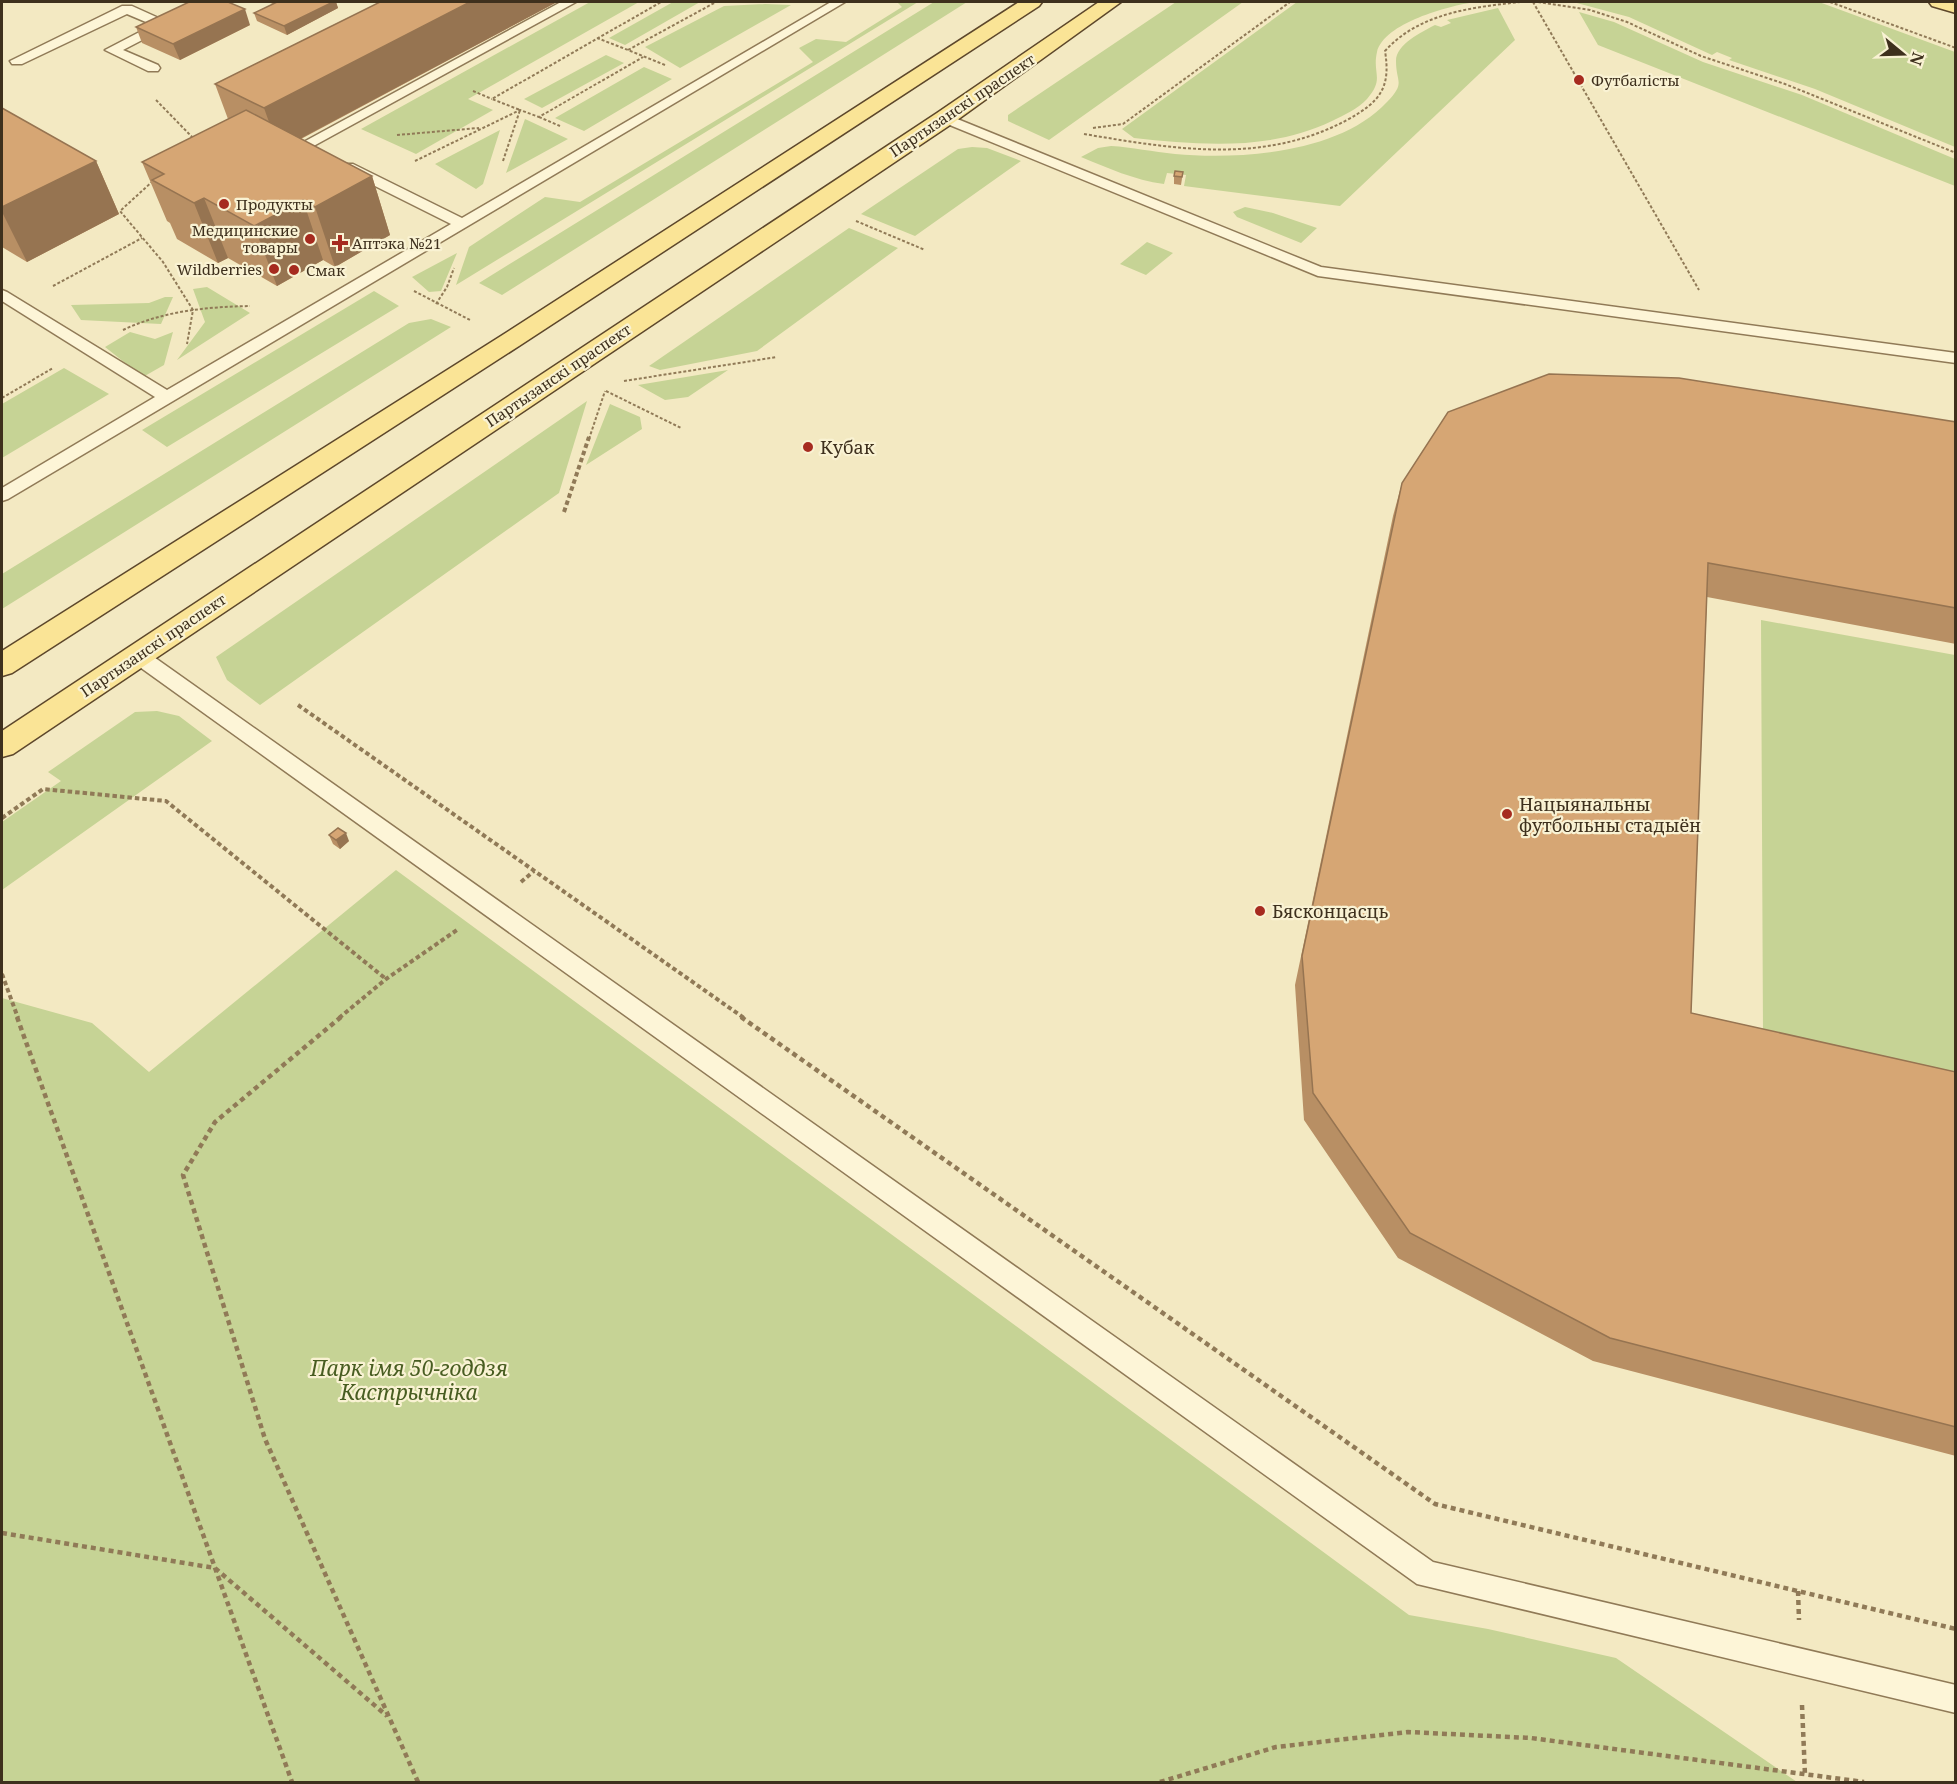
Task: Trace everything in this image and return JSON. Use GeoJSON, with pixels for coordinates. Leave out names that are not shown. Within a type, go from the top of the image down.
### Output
{"type":"FeatureCollection","features":[{"type":"Feature","properties":{"kind":"main road"},"geometry":{"type":"LineString","coordinates":[[2,665],[519,335],[1032,2]]}},
{"type":"Feature","properties":{"kind":"main road","name":"Партызанскі праспект"},"geometry":{"type":"LineString","coordinates":[[2,746],[945,118],[1111,2]]}},
{"type":"Feature","properties":{"kind":"main road"},"geometry":{"type":"LineString","coordinates":[[1939,2],[1956,7]]}},
{"type":"Feature","properties":{"kind":"lane"},"geometry":{"type":"LineString","coordinates":[[153,68],[112,50],[209,2]]}},
{"type":"Feature","properties":{"kind":"lane"},"geometry":{"type":"LineString","coordinates":[[274,161],[570,2]]}},
{"type":"Feature","properties":{"kind":"lane"},"geometry":{"type":"LineString","coordinates":[[806,2],[833,5]]}},
{"type":"Feature","properties":{"kind":"lane"},"geometry":{"type":"LineString","coordinates":[[2,495],[833,5]]}},
{"type":"Feature","properties":{"kind":"lane"},"geometry":{"type":"LineString","coordinates":[[17,61],[127,9],[163,24]]}},
{"type":"Feature","properties":{"kind":"lane"},"geometry":{"type":"LineString","coordinates":[[945,118],[1318,271],[1956,357]]}},
{"type":"Feature","properties":{"kind":"lane"},"geometry":{"type":"LineString","coordinates":[[304,145],[321,154]]}},
{"type":"Feature","properties":{"kind":"lane"},"geometry":{"type":"LineString","coordinates":[[338,162],[463,224]]}},
{"type":"Feature","properties":{"kind":"lane"},"geometry":{"type":"LineString","coordinates":[[8,302],[168,398]]}},
{"type":"Feature","properties":{"kind":"lane"},"geometry":{"type":"LineString","coordinates":[[137,655],[1427,1575],[1956,1699]]}},
{"type":"Feature","properties":{"kind":"path"},"geometry":{"type":"LineString","coordinates":[[502,163],[520,110],[492,99],[661,2]]}},
{"type":"Feature","properties":{"kind":"path"},"geometry":{"type":"LineString","coordinates":[[628,50],[716,2]]}},
{"type":"Feature","properties":{"kind":"path"},"geometry":{"type":"LineString","coordinates":[[1094,128],[1123,124],[1290,2]]}},
{"type":"Feature","properties":{"kind":"path"},"geometry":{"type":"LineString","coordinates":[[1084,134],[1164,147],[1207,150],[1263,148],[1306,139],[1337,128],[1374,104],[1388,85],[1389,69],[1385,51],[1392,40],[1406,31],[1465,9],[1486,4],[1521,2]]}},
{"type":"Feature","properties":{"kind":"path"},"geometry":{"type":"LineString","coordinates":[[1533,2],[1719,325]]}},
{"type":"Feature","properties":{"kind":"path"},"geometry":{"type":"LineString","coordinates":[[1538,2],[1590,10],[1627,21],[1701,56],[1785,84],[1956,153]]}},
{"type":"Feature","properties":{"kind":"path"},"geometry":{"type":"LineString","coordinates":[[1830,2],[1956,48]]}},
{"type":"Feature","properties":{"kind":"path"},"geometry":{"type":"LineString","coordinates":[[597,38],[670,68]]}},
{"type":"Feature","properties":{"kind":"path"},"geometry":{"type":"LineString","coordinates":[[154,180],[120,211],[163,262],[193,310],[186,350]]}},
{"type":"Feature","properties":{"kind":"path"},"geometry":{"type":"LineString","coordinates":[[855,220],[925,250]]}},
{"type":"Feature","properties":{"kind":"path"},"geometry":{"type":"LineString","coordinates":[[8,302],[142,238]]}},
{"type":"Feature","properties":{"kind":"path"},"geometry":{"type":"LineString","coordinates":[[2,398],[139,321],[208,307],[255,306]]}},
{"type":"Feature","properties":{"kind":"path"},"geometry":{"type":"LineString","coordinates":[[627,375],[617,382],[777,357]]}},
{"type":"Feature","properties":{"kind":"path"},"geometry":{"type":"LineString","coordinates":[[564,512],[605,390],[611,386]]}},
{"type":"Feature","properties":{"kind":"path"},"geometry":{"type":"LineString","coordinates":[[605,390],[681,428]]}},
{"type":"Feature","properties":{"kind":"path"},"geometry":{"type":"LineString","coordinates":[[298,705],[1435,1504],[1956,1629]]}},
{"type":"Feature","properties":{"kind":"path"},"geometry":{"type":"LineString","coordinates":[[2,818],[43,789],[166,801],[386,979]]}},
{"type":"Feature","properties":{"kind":"path"},"geometry":{"type":"LineString","coordinates":[[418,1782],[265,1439],[183,1175],[215,1122],[386,979],[490,907],[534,871]]}},
{"type":"Feature","properties":{"kind":"path"},"geometry":{"type":"LineString","coordinates":[[2,974],[292,1782]]}},
{"type":"Feature","properties":{"kind":"path"},"geometry":{"type":"LineString","coordinates":[[2,1533],[215,1568],[388,1716]]}},
{"type":"Feature","properties":{"kind":"path"},"geometry":{"type":"LineString","coordinates":[[1160,1782],[1276,1747],[1408,1732],[1531,1738],[1864,1782]]}},
{"type":"Feature","properties":{"kind":"green space"},"geometry":{"type":"Polygon","coordinates":[[[590,2],[639,2],[468,99],[493,110],[416,154],[361,129],[590,2]]]}},
{"type":"Feature","properties":{"kind":"green space"},"geometry":{"type":"Polygon","coordinates":[[[673,2],[700,2],[625,45],[609,38],[673,2]]]}},
{"type":"Feature","properties":{"kind":"green space"},"geometry":{"type":"Polygon","coordinates":[[[897,2],[918,2],[456,285],[469,247],[545,197],[580,202],[813,62],[799,48],[816,39],[846,42],[902,7],[897,2]]]}},
{"type":"Feature","properties":{"kind":"green space"},"geometry":{"type":"Polygon","coordinates":[[[934,2],[967,2],[502,295],[479,283],[934,2]]]}},
{"type":"Feature","properties":{"kind":"green space"},"geometry":{"type":"Polygon","coordinates":[[[1176,2],[1243,2],[1049,140],[1008,121],[1008,115],[1176,2]]]}},
{"type":"Feature","properties":{"kind":"green space"},"geometry":{"type":"Polygon","coordinates":[[[1297,2],[1475,2],[1434,12],[1404,24],[1391,33],[1382,42],[1377,52],[1377,81],[1367,99],[1346,114],[1308,131],[1260,141],[1209,144],[1134,138],[1122,129],[1297,2]]]}},
{"type":"Feature","properties":{"kind":"green space"},"geometry":{"type":"Polygon","coordinates":[[[1573,2],[1819,2],[1955,52],[1955,147],[1815,89],[1729,60],[1732,58],[1717,52],[1712,55],[1629,17],[1573,2]]]}},
{"type":"Feature","properties":{"kind":"green space"},"geometry":{"type":"Polygon","coordinates":[[[791,5],[680,68],[645,47],[724,6],[791,5]]]}},
{"type":"Feature","properties":{"kind":"green space"},"geometry":{"type":"Polygon","coordinates":[[[1498,8],[1515,40],[1340,206],[1184,186],[1186,175],[1167,173],[1164,184],[1142,180],[1081,157],[1098,148],[1111,146],[1175,154],[1229,156],[1258,154],[1316,142],[1343,132],[1367,119],[1387,102],[1399,82],[1396,68],[1397,55],[1411,39],[1435,25],[1441,27],[1451,23],[1447,20],[1498,8]]]}},
{"type":"Feature","properties":{"kind":"green space"},"geometry":{"type":"Polygon","coordinates":[[[1579,12],[1614,22],[1703,62],[1802,95],[1955,159],[1955,186],[1598,45],[1579,12]]]}},
{"type":"Feature","properties":{"kind":"green space"},"geometry":{"type":"Polygon","coordinates":[[[606,55],[624,63],[542,108],[524,99],[606,55]]]}},
{"type":"Feature","properties":{"kind":"green space"},"geometry":{"type":"Polygon","coordinates":[[[644,67],[672,79],[584,131],[555,118],[644,67]]]}},
{"type":"Feature","properties":{"kind":"green space"},"geometry":{"type":"Polygon","coordinates":[[[525,119],[568,139],[506,173],[525,119]]]}},
{"type":"Feature","properties":{"kind":"green space"},"geometry":{"type":"Polygon","coordinates":[[[500,130],[483,184],[476,189],[435,164],[500,130]]]}},
{"type":"Feature","properties":{"kind":"green space"},"geometry":{"type":"Polygon","coordinates":[[[987,148],[1021,161],[915,236],[861,214],[958,149],[987,148]]]}},
{"type":"Feature","properties":{"kind":"green space"},"geometry":{"type":"Polygon","coordinates":[[[1245,207],[1273,213],[1317,228],[1301,243],[1237,217],[1233,212],[1245,207]]]}},
{"type":"Feature","properties":{"kind":"green space"},"geometry":{"type":"Polygon","coordinates":[[[849,228],[898,248],[757,351],[660,370],[649,366],[849,228]]]}},
{"type":"Feature","properties":{"kind":"green space"},"geometry":{"type":"Polygon","coordinates":[[[1147,242],[1173,253],[1146,275],[1120,264],[1147,242]]]}},
{"type":"Feature","properties":{"kind":"green space"},"geometry":{"type":"Polygon","coordinates":[[[457,253],[441,291],[429,292],[412,277],[457,253]]]}},
{"type":"Feature","properties":{"kind":"green space"},"geometry":{"type":"Polygon","coordinates":[[[207,287],[250,313],[177,360],[205,322],[193,289],[207,287]]]}},
{"type":"Feature","properties":{"kind":"green space"},"geometry":{"type":"Polygon","coordinates":[[[374,291],[399,306],[167,447],[142,430],[374,291]]]}},
{"type":"Feature","properties":{"kind":"green space"},"geometry":{"type":"Polygon","coordinates":[[[165,297],[173,297],[161,324],[81,320],[71,305],[149,303],[165,297]]]}},
{"type":"Feature","properties":{"kind":"green space"},"geometry":{"type":"Polygon","coordinates":[[[431,319],[451,327],[2,609],[2,574],[409,323],[431,319]]]}},
{"type":"Feature","properties":{"kind":"green space"},"geometry":{"type":"Polygon","coordinates":[[[130,332],[155,339],[173,332],[164,365],[143,377],[105,347],[130,332]]]}},
{"type":"Feature","properties":{"kind":"green space"},"geometry":{"type":"Polygon","coordinates":[[[64,368],[109,394],[2,458],[2,404],[64,368]]]}},
{"type":"Feature","properties":{"kind":"green space"},"geometry":{"type":"Polygon","coordinates":[[[728,370],[688,397],[665,400],[638,385],[728,370]]]}},
{"type":"Feature","properties":{"kind":"green space"},"geometry":{"type":"Polygon","coordinates":[[[587,401],[559,493],[260,705],[227,680],[216,657],[587,401]]]}},
{"type":"Feature","properties":{"kind":"green space"},"geometry":{"type":"Polygon","coordinates":[[[610,404],[640,417],[642,429],[586,465],[610,404]]]}},
{"type":"Feature","properties":{"kind":"green space"},"geometry":{"type":"Polygon","coordinates":[[[1761,620],[1955,655],[1955,1076],[1763,1034],[1761,620]]]}},
{"type":"Feature","properties":{"kind":"green space"},"geometry":{"type":"Polygon","coordinates":[[[157,711],[179,716],[212,741],[2,890],[2,822],[61,781],[48,772],[135,712],[157,711]]]}},
{"type":"Feature","properties":{"kind":"green space","name":"Парк імя 50-годдзя Кастрычніка"},"geometry":{"type":"Polygon","coordinates":[[[396,870],[1409,1615],[1488,1629],[1616,1658],[1797,1782],[2,1782],[2,998],[92,1023],[149,1072],[396,870]]]}},
{"type":"Feature","properties":{"kind":"building"},"geometry":{"type":"Polygon","coordinates":[[[189,2],[228,2],[245,9],[173,44],[136,27],[189,2]]]}},
{"type":"Feature","properties":{"kind":"building"},"geometry":{"type":"Polygon","coordinates":[[[277,2],[333,2],[284,26],[254,13],[277,2]]]}},
{"type":"Feature","properties":{"kind":"building"},"geometry":{"type":"Polygon","coordinates":[[[380,2],[470,2],[264,108],[215,84],[380,2]]]}},
{"type":"Feature","properties":{"kind":"building"},"geometry":{"type":"Polygon","coordinates":[[[2,108],[96,161],[2,207],[2,108]]]}},
{"type":"Feature","properties":{"kind":"building"},"geometry":{"type":"Polygon","coordinates":[[[246,110],[372,176],[315,207],[303,200],[254,226],[204,198],[194,203],[152,180],[164,174],[142,162],[246,110]]]}},
{"type":"Feature","properties":{"kind":"building"},"geometry":{"type":"Polygon","coordinates":[[[1175,171],[1183,172],[1182,177],[1174,176],[1175,171]]]}},
{"type":"Feature","properties":{"kind":"building","name":"Нацыянальны футбольны стадыён"},"geometry":{"type":"Polygon","coordinates":[[[1549,374],[1679,378],[1956,422],[1956,608],[1708,563],[1691,1013],[1956,1072],[1956,1427],[1610,1338],[1410,1233],[1313,1093],[1302,956],[1402,483],[1448,412],[1549,374]]]}},
{"type":"Feature","properties":{"kind":"building"},"geometry":{"type":"Polygon","coordinates":[[[338,828],[346,833],[336,840],[329,835],[338,828]]]}},
{"type":"Feature","properties":{"kind":"place","name":"Футбалісты"},"geometry":{"type":"Point","coordinates":[1579,80]}},
{"type":"Feature","properties":{"kind":"place","name":"Продукты"},"geometry":{"type":"Point","coordinates":[224,204]}},
{"type":"Feature","properties":{"kind":"place","name":"Медицинские товары"},"geometry":{"type":"Point","coordinates":[310,239]}},
{"type":"Feature","properties":{"kind":"place","name":"Аптэка №21"},"geometry":{"type":"Point","coordinates":[340,243]}},
{"type":"Feature","properties":{"kind":"place","name":"Wildberries"},"geometry":{"type":"Point","coordinates":[274,269]}},
{"type":"Feature","properties":{"kind":"place","name":"Смак"},"geometry":{"type":"Point","coordinates":[294,270]}},
{"type":"Feature","properties":{"kind":"place","name":"Кубак"},"geometry":{"type":"Point","coordinates":[808,447]}},
{"type":"Feature","properties":{"kind":"place","name":"Нацыянальны футбольны стадыён"},"geometry":{"type":"Point","coordinates":[1507,814]}},
{"type":"Feature","properties":{"kind":"place","name":"Бясконцасць"},"geometry":{"type":"Point","coordinates":[1260,911]}}]}
